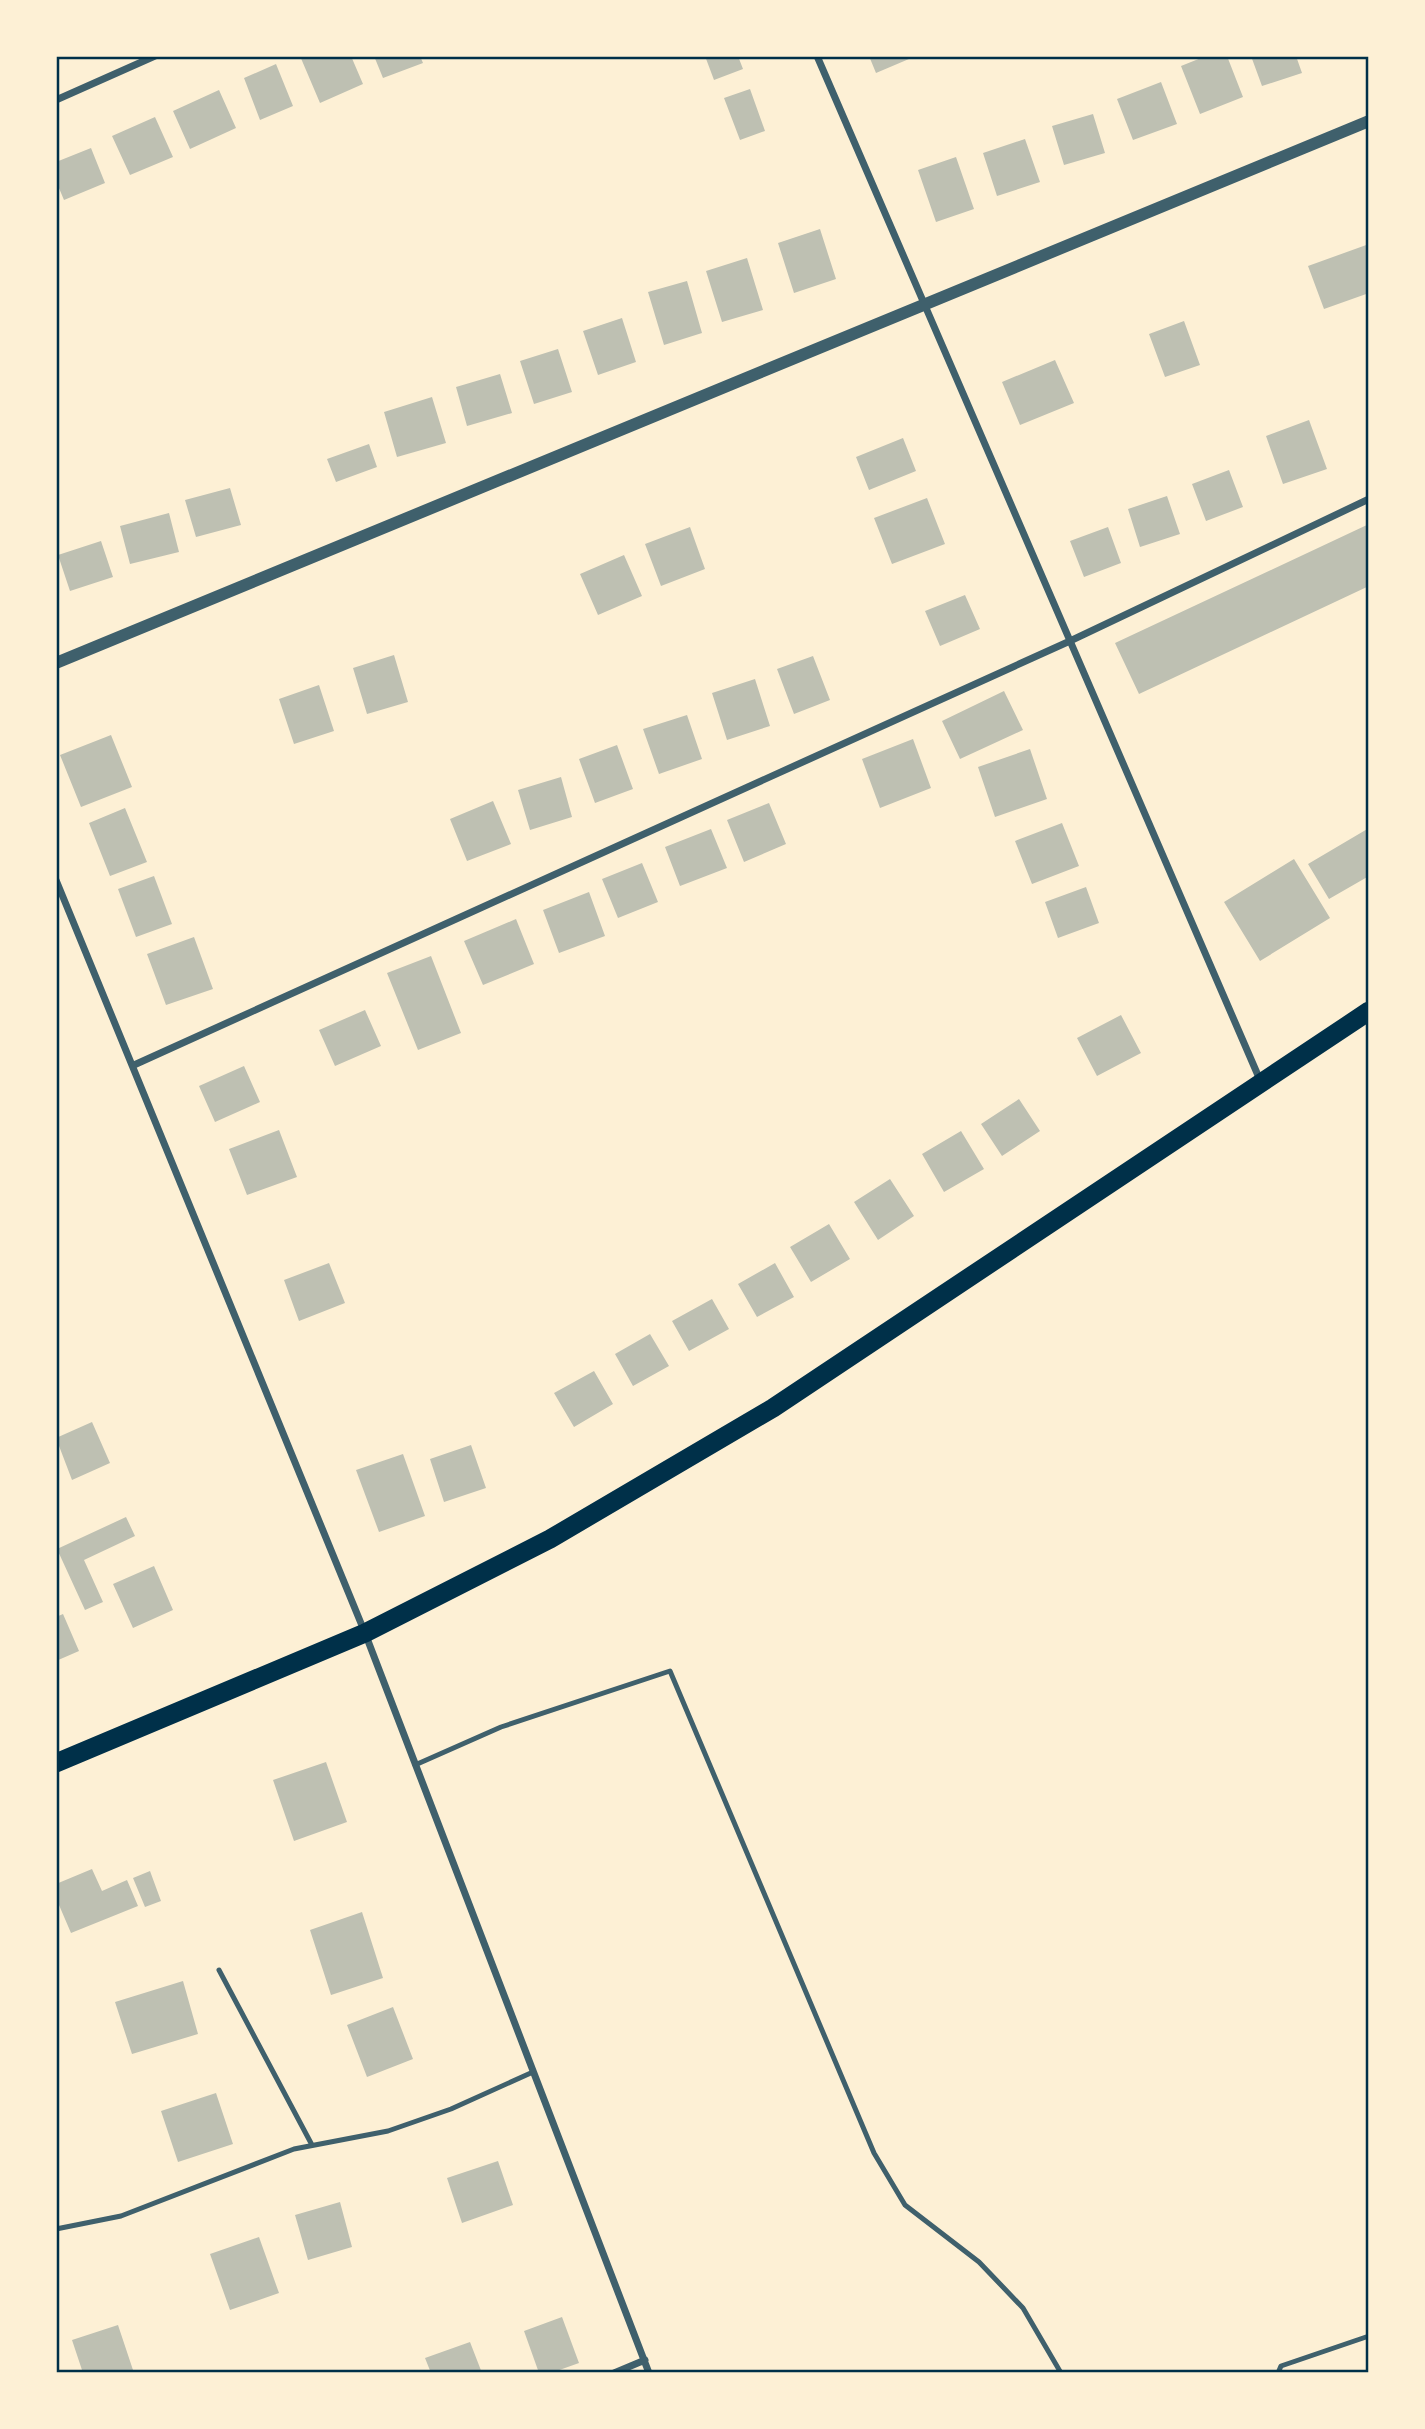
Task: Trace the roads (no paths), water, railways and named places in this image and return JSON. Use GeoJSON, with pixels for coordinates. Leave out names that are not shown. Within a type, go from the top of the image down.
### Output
{"type":"FeatureCollection","features":[{"type":"Feature","properties":{"kind":"highway"},"geometry":{"type":"LineString","coordinates":[[56,1763],[365,1633],[550,1539],[773,1408],[1369,1011]]}},
{"type":"Feature","properties":{"kind":"street"},"geometry":{"type":"LineString","coordinates":[[56,100],[155,56]]}},
{"type":"Feature","properties":{"kind":"street"},"geometry":{"type":"LineString","coordinates":[[817,56],[1262,1084]]}},
{"type":"Feature","properties":{"kind":"street"},"geometry":{"type":"LineString","coordinates":[[56,663],[1369,121]]}},
{"type":"Feature","properties":{"kind":"street"},"geometry":{"type":"LineString","coordinates":[[134,1065],[1070,641],[1369,499]]}},
{"type":"Feature","properties":{"kind":"street"},"geometry":{"type":"LineString","coordinates":[[56,880],[365,1633],[649,2373]]}},
{"type":"Feature","properties":{"kind":"street"},"geometry":{"type":"LineString","coordinates":[[614,2373],[645,2360]]}},
{"type":"Feature","properties":{"kind":"lane"},"geometry":{"type":"LineString","coordinates":[[415,1765],[501,1727],[670,1671],[874,2153],[905,2205],[979,2262],[1023,2308],[1061,2373]]}},
{"type":"Feature","properties":{"kind":"lane"},"geometry":{"type":"LineString","coordinates":[[219,1970],[312,2145]]}},
{"type":"Feature","properties":{"kind":"lane"},"geometry":{"type":"LineString","coordinates":[[56,2229],[121,2216],[312,2145],[388,2131],[450,2109],[533,2072]]}},
{"type":"Feature","properties":{"kind":"lane"},"geometry":{"type":"LineString","coordinates":[[1278,2373],[1281,2366],[1369,2336]]}}]}
